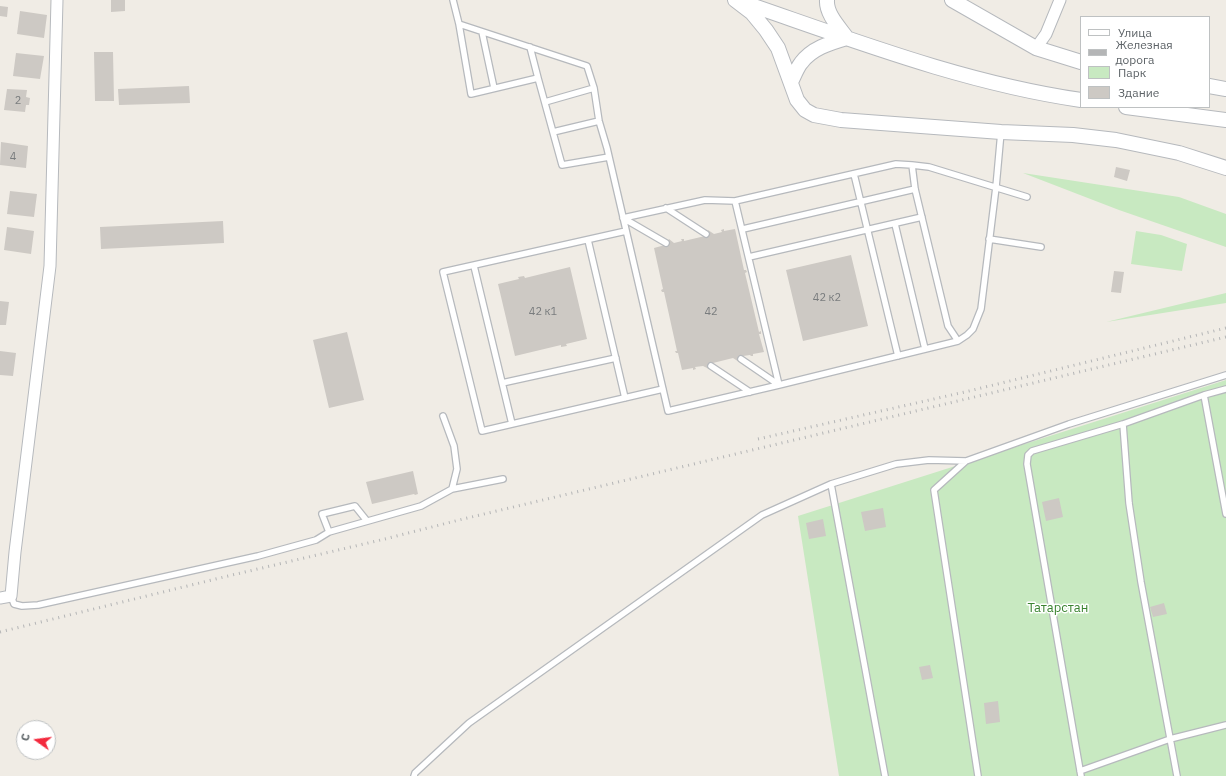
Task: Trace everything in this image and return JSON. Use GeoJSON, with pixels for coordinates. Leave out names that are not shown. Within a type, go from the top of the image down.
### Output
{"type":"FeatureCollection","features":[{"type":"Feature","properties":{"kind":"street"},"geometry":{"type":"LineString","coordinates":[[6,597],[15,552],[50,266],[57,0]]}},
{"type":"Feature","properties":{"kind":"street"},"geometry":{"type":"LineString","coordinates":[[736,0],[896,56],[1013,87],[1080,100]]}},
{"type":"Feature","properties":{"kind":"street"},"geometry":{"type":"LineString","coordinates":[[736,0],[752,13],[766,30],[778,48],[797,100],[805,110],[814,115],[841,120],[1116,140],[1179,153],[1226,168]]}},
{"type":"Feature","properties":{"kind":"street"},"geometry":{"type":"LineString","coordinates":[[827,0],[826,4],[832,19],[847,38]]}},
{"type":"Feature","properties":{"kind":"street"},"geometry":{"type":"LineString","coordinates":[[952,0],[1036,48],[1080,62]]}},
{"type":"Feature","properties":{"kind":"street"},"geometry":{"type":"LineString","coordinates":[[1036,48],[1046,34],[1060,0]]}},
{"type":"Feature","properties":{"kind":"street"},"geometry":{"type":"LineString","coordinates":[[791,82],[800,63],[809,54],[828,44],[847,38]]}},
{"type":"Feature","properties":{"kind":"street"},"geometry":{"type":"LineString","coordinates":[[1210,86],[1226,89]]}},
{"type":"Feature","properties":{"kind":"street"},"geometry":{"type":"LineString","coordinates":[[1134,108],[1226,120]]}},
{"type":"Feature","properties":{"kind":"lane"},"geometry":{"type":"LineString","coordinates":[[453,0],[459,24],[471,94],[538,78]]}},
{"type":"Feature","properties":{"kind":"lane"},"geometry":{"type":"LineString","coordinates":[[459,24],[587,66],[594,88],[598,121],[609,156],[668,411],[958,341],[970,332],[981,309],[996,187],[1001,132]]}},
{"type":"Feature","properties":{"kind":"lane"},"geometry":{"type":"LineString","coordinates":[[482,32],[494,88]]}},
{"type":"Feature","properties":{"kind":"lane"},"geometry":{"type":"LineString","coordinates":[[530,47],[562,165],[609,156]]}},
{"type":"Feature","properties":{"kind":"lane"},"geometry":{"type":"LineString","coordinates":[[545,102],[594,88]]}},
{"type":"Feature","properties":{"kind":"lane"},"geometry":{"type":"LineString","coordinates":[[553,132],[598,121]]}},
{"type":"Feature","properties":{"kind":"lane"},"geometry":{"type":"LineString","coordinates":[[623,218],[705,200],[735,201],[896,164],[929,168],[1027,197]]}},
{"type":"Feature","properties":{"kind":"lane"},"geometry":{"type":"LineString","coordinates":[[912,165],[922,217],[948,326],[958,341]]}},
{"type":"Feature","properties":{"kind":"lane"},"geometry":{"type":"LineString","coordinates":[[854,174],[898,356]]}},
{"type":"Feature","properties":{"kind":"lane"},"geometry":{"type":"LineString","coordinates":[[743,229],[916,189]]}},
{"type":"Feature","properties":{"kind":"lane"},"geometry":{"type":"LineString","coordinates":[[735,201],[743,229],[779,385]]}},
{"type":"Feature","properties":{"kind":"lane"},"geometry":{"type":"LineString","coordinates":[[666,208],[706,234]]}},
{"type":"Feature","properties":{"kind":"lane"},"geometry":{"type":"LineString","coordinates":[[749,257],[922,217]]}},
{"type":"Feature","properties":{"kind":"lane"},"geometry":{"type":"LineString","coordinates":[[623,218],[666,244]]}},
{"type":"Feature","properties":{"kind":"lane"},"geometry":{"type":"LineString","coordinates":[[895,224],[925,349]]}},
{"type":"Feature","properties":{"kind":"lane"},"geometry":{"type":"LineString","coordinates":[[626,231],[443,272],[482,431],[663,389]]}},
{"type":"Feature","properties":{"kind":"lane"},"geometry":{"type":"LineString","coordinates":[[989,239],[1041,247]]}},
{"type":"Feature","properties":{"kind":"lane"},"geometry":{"type":"LineString","coordinates":[[588,240],[625,398]]}},
{"type":"Feature","properties":{"kind":"lane"},"geometry":{"type":"LineString","coordinates":[[474,266],[512,424]]}},
{"type":"Feature","properties":{"kind":"lane"},"geometry":{"type":"LineString","coordinates":[[502,383],[616,358]]}},
{"type":"Feature","properties":{"kind":"lane"},"geometry":{"type":"LineString","coordinates":[[741,359],[779,385]]}},
{"type":"Feature","properties":{"kind":"lane"},"geometry":{"type":"LineString","coordinates":[[711,366],[750,392]]}},
{"type":"Feature","properties":{"kind":"lane"},"geometry":{"type":"LineString","coordinates":[[414,776],[415,773],[469,723],[762,515],[832,484],[896,464],[929,460],[966,461],[1069,424],[1226,375]]}},
{"type":"Feature","properties":{"kind":"lane"},"geometry":{"type":"LineString","coordinates":[[1226,389],[1204,395],[1123,424],[1032,451],[1028,455],[1027,464],[1081,774],[1170,739],[1226,724]]}},
{"type":"Feature","properties":{"kind":"lane"},"geometry":{"type":"LineString","coordinates":[[1204,395],[1226,514]]}},
{"type":"Feature","properties":{"kind":"lane"},"geometry":{"type":"LineString","coordinates":[[443,416],[454,446],[457,469],[452,489]]}},
{"type":"Feature","properties":{"kind":"lane"},"geometry":{"type":"LineString","coordinates":[[1123,424],[1131,519],[1141,582],[1178,776]]}},
{"type":"Feature","properties":{"kind":"lane"},"geometry":{"type":"LineString","coordinates":[[966,461],[934,490],[978,776]]}},
{"type":"Feature","properties":{"kind":"lane"},"geometry":{"type":"LineString","coordinates":[[6,597],[14,604],[22,606],[38,605],[258,556],[316,540],[329,532],[421,506],[452,489],[502,479]]}},
{"type":"Feature","properties":{"kind":"lane"},"geometry":{"type":"LineString","coordinates":[[832,484],[885,776]]}},
{"type":"Feature","properties":{"kind":"lane"},"geometry":{"type":"LineString","coordinates":[[329,532],[322,514],[355,506],[367,521]]}},
{"type":"Feature","properties":{"kind":"green space"},"geometry":{"type":"Polygon","coordinates":[[[1023,173],[1179,197],[1226,214],[1226,247],[1119,210],[1023,173]]]}},
{"type":"Feature","properties":{"kind":"green space"},"geometry":{"type":"Polygon","coordinates":[[[1136,231],[1161,235],[1187,244],[1182,271],[1131,264],[1136,231]]]}},
{"type":"Feature","properties":{"kind":"green space"},"geometry":{"type":"Polygon","coordinates":[[[1226,293],[1226,303],[1106,322],[1226,293]]]}},
{"type":"Feature","properties":{"kind":"green space","name":"Татарстан"},"geometry":{"type":"Polygon","coordinates":[[[1226,380],[1226,776],[839,776],[798,516],[1226,380]]]}},
{"type":"Feature","properties":{"kind":"building"},"geometry":{"type":"Polygon","coordinates":[[[111,0],[125,0],[125,11],[111,12],[111,0]]]}},
{"type":"Feature","properties":{"kind":"building"},"geometry":{"type":"Polygon","coordinates":[[[0,6],[8,7],[7,17],[0,16],[0,6]]]}},
{"type":"Feature","properties":{"kind":"building"},"geometry":{"type":"Polygon","coordinates":[[[20,11],[47,15],[44,38],[17,34],[20,11]]]}},
{"type":"Feature","properties":{"kind":"building"},"geometry":{"type":"Polygon","coordinates":[[[94,52],[113,52],[114,101],[95,101],[94,52]]]}},
{"type":"Feature","properties":{"kind":"building"},"geometry":{"type":"Polygon","coordinates":[[[16,53],[44,56],[40,79],[13,76],[16,53]]]}},
{"type":"Feature","properties":{"kind":"building"},"geometry":{"type":"Polygon","coordinates":[[[189,86],[190,103],[119,105],[118,89],[189,86]]]}},
{"type":"Feature","properties":{"kind":"building"},"geometry":{"type":"Polygon","coordinates":[[[7,89],[27,90],[26,97],[30,98],[29,105],[26,105],[25,112],[4,110],[7,89]]]}},
{"type":"Feature","properties":{"kind":"building"},"geometry":{"type":"Polygon","coordinates":[[[1,142],[28,146],[26,168],[0,165],[1,142]]]}},
{"type":"Feature","properties":{"kind":"building"},"geometry":{"type":"Polygon","coordinates":[[[1116,167],[1130,170],[1127,181],[1114,177],[1116,167]]]}},
{"type":"Feature","properties":{"kind":"building"},"geometry":{"type":"Polygon","coordinates":[[[10,191],[37,194],[34,217],[7,214],[10,191]]]}},
{"type":"Feature","properties":{"kind":"building"},"geometry":{"type":"Polygon","coordinates":[[[223,221],[224,243],[101,249],[100,227],[223,221]]]}},
{"type":"Feature","properties":{"kind":"building"},"geometry":{"type":"Polygon","coordinates":[[[7,227],[34,231],[31,254],[4,250],[7,227]]]}},
{"type":"Feature","properties":{"kind":"building"},"geometry":{"type":"Polygon","coordinates":[[[724,229],[724,231],[735,229],[744,270],[747,272],[745,273],[759,332],[761,331],[761,334],[759,334],[764,352],[753,354],[753,356],[743,356],[739,362],[733,358],[713,363],[709,369],[703,366],[695,367],[696,369],[693,370],[693,368],[682,370],[678,353],[675,351],[677,351],[664,292],[661,290],[663,289],[654,248],[665,245],[669,239],[674,243],[682,241],[681,239],[684,239],[684,241],[705,236],[708,230],[714,234],[722,232],[721,230],[724,229]]]}},
{"type":"Feature","properties":{"kind":"building"},"geometry":{"type":"Polygon","coordinates":[[[851,255],[868,326],[803,341],[786,270],[851,255]]]}},
{"type":"Feature","properties":{"kind":"building"},"geometry":{"type":"Polygon","coordinates":[[[570,267],[587,339],[566,344],[567,346],[561,347],[561,345],[515,356],[498,284],[519,279],[518,277],[524,276],[525,278],[570,267]]]}},
{"type":"Feature","properties":{"kind":"building"},"geometry":{"type":"Polygon","coordinates":[[[1114,271],[1124,272],[1121,293],[1111,292],[1114,271]]]}},
{"type":"Feature","properties":{"kind":"building"},"geometry":{"type":"Polygon","coordinates":[[[0,301],[9,302],[6,325],[0,325],[0,301]]]}},
{"type":"Feature","properties":{"kind":"building"},"geometry":{"type":"Polygon","coordinates":[[[347,332],[364,400],[329,408],[313,340],[347,332]]]}},
{"type":"Feature","properties":{"kind":"building"},"geometry":{"type":"Polygon","coordinates":[[[0,351],[16,353],[13,376],[0,375],[0,351]]]}},
{"type":"Feature","properties":{"kind":"building"},"geometry":{"type":"Polygon","coordinates":[[[413,471],[418,494],[372,504],[366,482],[413,471]]]}},
{"type":"Feature","properties":{"kind":"building"},"geometry":{"type":"Polygon","coordinates":[[[1059,498],[1063,517],[1046,521],[1042,502],[1059,498]]]}},
{"type":"Feature","properties":{"kind":"building"},"geometry":{"type":"Polygon","coordinates":[[[883,508],[886,527],[865,531],[861,512],[883,508]]]}},
{"type":"Feature","properties":{"kind":"building"},"geometry":{"type":"Polygon","coordinates":[[[823,519],[826,536],[809,539],[806,523],[823,519]]]}},
{"type":"Feature","properties":{"kind":"building"},"geometry":{"type":"Polygon","coordinates":[[[1164,603],[1167,614],[1153,617],[1150,607],[1164,603]]]}},
{"type":"Feature","properties":{"kind":"building"},"geometry":{"type":"Polygon","coordinates":[[[930,665],[933,678],[922,680],[919,667],[930,665]]]}},
{"type":"Feature","properties":{"kind":"building"},"geometry":{"type":"Polygon","coordinates":[[[998,701],[1000,722],[986,724],[984,703],[998,701]]]}},
{"type":"Feature","properties":{"kind":"railway"},"geometry":{"type":"LineString","coordinates":[[758,439],[969,391],[1226,328]]}},
{"type":"Feature","properties":{"kind":"railway"},"geometry":{"type":"LineString","coordinates":[[0,632],[459,520],[1226,337]]}}]}
